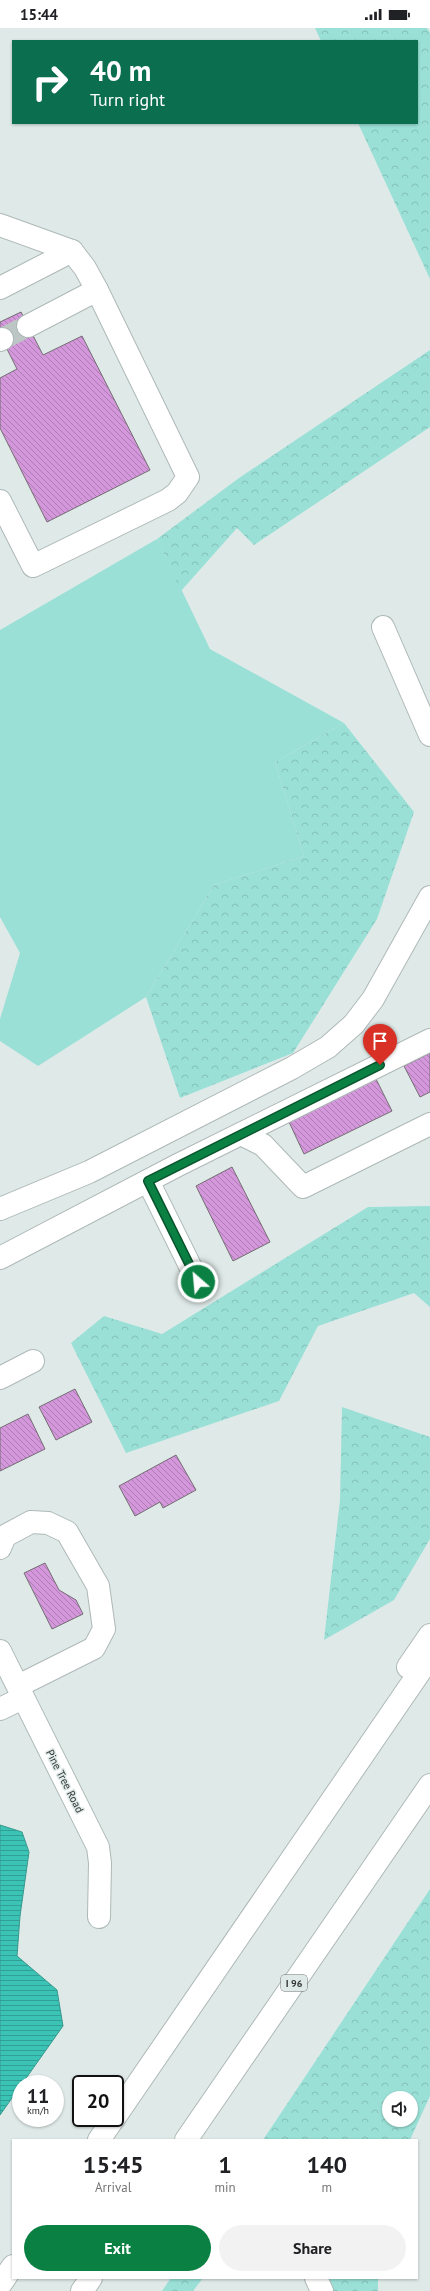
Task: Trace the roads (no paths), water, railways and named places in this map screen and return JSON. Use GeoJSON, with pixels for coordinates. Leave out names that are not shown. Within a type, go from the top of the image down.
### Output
{"type":"FeatureCollection","features":[{"type":"Feature","properties":{"kind":"main road"},"geometry":{"type":"LineString","coordinates":[[0,225],[72,251],[85,268],[188,477],[185,484],[168,500],[33,566],[0,501]]}},
{"type":"Feature","properties":{"kind":"main road"},"geometry":{"type":"LineString","coordinates":[[0,288],[72,251]]}},
{"type":"Feature","properties":{"kind":"main road"},"geometry":{"type":"LineString","coordinates":[[28,326],[97,290]]}},
{"type":"Feature","properties":{"kind":"main road"},"geometry":{"type":"LineString","coordinates":[[383,628],[430,735]]}},
{"type":"Feature","properties":{"kind":"main road"},"geometry":{"type":"LineString","coordinates":[[0,1209],[89,1172],[292,1068],[328,1047],[354,1024],[373,999],[430,897]]}},
{"type":"Feature","properties":{"kind":"main road"},"geometry":{"type":"LineString","coordinates":[[0,1258],[148,1181],[430,1040]]}},
{"type":"Feature","properties":{"kind":"main road"},"geometry":{"type":"LineString","coordinates":[[241,1134],[263,1145],[303,1187],[430,1124]]}},
{"type":"Feature","properties":{"kind":"main road"},"geometry":{"type":"LineString","coordinates":[[148,1181],[198,1282]]}},
{"type":"Feature","properties":{"kind":"main road"},"geometry":{"type":"LineString","coordinates":[[0,1378],[33,1361]]}},
{"type":"Feature","properties":{"kind":"main road"},"geometry":{"type":"LineString","coordinates":[[0,1548],[5,1536],[32,1522],[48,1523],[67,1532],[98,1586],[104,1629],[94,1648],[20,1692],[0,1709]]}},
{"type":"Feature","properties":{"kind":"main road"},"geometry":{"type":"LineString","coordinates":[[327,1808],[380,1709],[430,1635]]}},
{"type":"Feature","properties":{"kind":"main road","name":"Pine Tree Road"},"geometry":{"type":"LineString","coordinates":[[0,1651],[98,1847],[100,1862],[99,1917]]}},
{"type":"Feature","properties":{"kind":"main road"},"geometry":{"type":"LineString","coordinates":[[124,2105],[430,1657]]}},
{"type":"Feature","properties":{"kind":"main road","name":"I 96"},"geometry":{"type":"LineString","coordinates":[[187,2139],[430,1785]]}},
{"type":"Feature","properties":{"kind":"main road"},"geometry":{"type":"LineString","coordinates":[[100,2139],[108,2127]]}},
{"type":"Feature","properties":{"kind":"main road"},"geometry":{"type":"LineString","coordinates":[[0,2285],[12,2267]]}},
{"type":"Feature","properties":{"kind":"main road"},"geometry":{"type":"LineString","coordinates":[[82,2291],[90,2279]]}},
{"type":"Feature","properties":{"kind":"main road"},"geometry":{"type":"LineString","coordinates":[[316,2279],[322,2291]]}},
{"type":"Feature","properties":{"kind":"tunnel"},"geometry":{"type":"LineString","coordinates":[[2,339],[28,326]]}}]}
